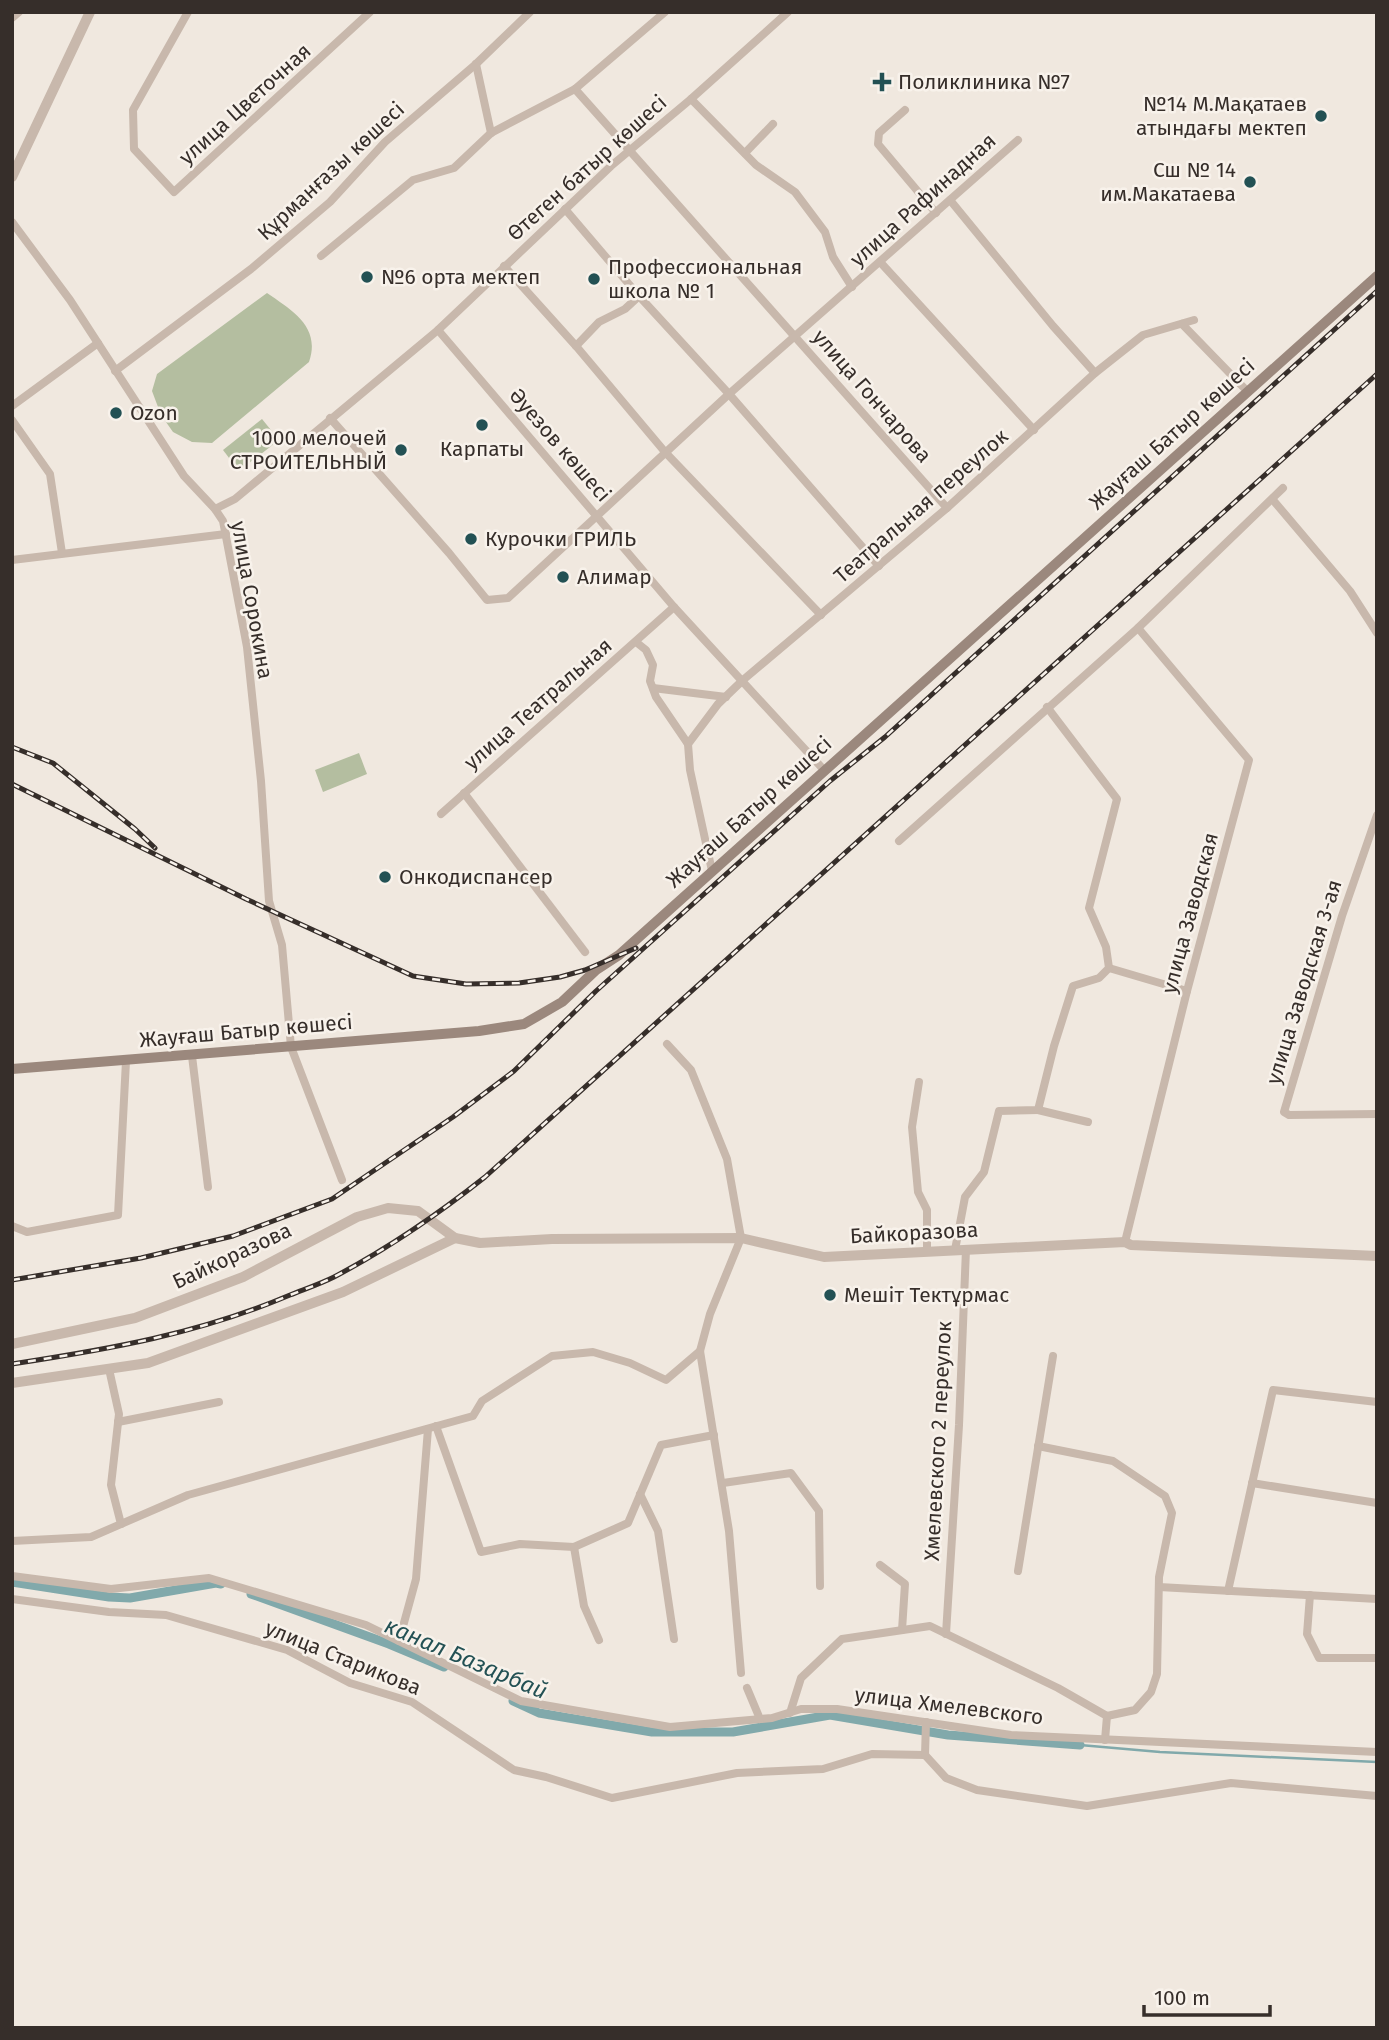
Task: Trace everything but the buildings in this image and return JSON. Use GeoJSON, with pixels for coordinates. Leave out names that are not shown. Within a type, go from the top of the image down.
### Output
{"type":"FeatureCollection","features":[{"type":"Feature","properties":{"kind":"main road","name":"Жауғаш Батыр көшесі"},"geometry":{"type":"LineString","coordinates":[[12,1069],[479,1031],[524,1024],[562,1002],[1377,276]]}},
{"type":"Feature","properties":{"kind":"street"},"geometry":{"type":"LineString","coordinates":[[12,18],[19,12]]}},
{"type":"Feature","properties":{"kind":"street"},"geometry":{"type":"LineString","coordinates":[[12,177],[90,12]]}},
{"type":"Feature","properties":{"kind":"street","name":"улица Цветочная"},"geometry":{"type":"LineString","coordinates":[[188,12],[133,110],[134,149],[174,192],[370,12]]}},
{"type":"Feature","properties":{"kind":"street"},"geometry":{"type":"LineString","coordinates":[[514,12],[521,20]]}},
{"type":"Feature","properties":{"kind":"street","name":"Құрманғазы көшесі"},"geometry":{"type":"LineString","coordinates":[[115,371],[240,277],[330,202],[385,142],[477,64],[530,12]]}},
{"type":"Feature","properties":{"kind":"street"},"geometry":{"type":"LineString","coordinates":[[321,256],[413,180],[454,168],[491,133],[575,89],[665,12]]}},
{"type":"Feature","properties":{"kind":"street","name":"Өтеген батыр көшесі"},"geometry":{"type":"LineString","coordinates":[[215,509],[235,499],[438,330],[565,209],[788,12]]}},
{"type":"Feature","properties":{"kind":"street"},"geometry":{"type":"LineString","coordinates":[[477,64],[491,133]]}},
{"type":"Feature","properties":{"kind":"street","name":"улица Гончарова"},"geometry":{"type":"LineString","coordinates":[[575,89],[947,508]]}},
{"type":"Feature","properties":{"kind":"street","name":"улица Рафинадная"},"geometry":{"type":"LineString","coordinates":[[691,99],[755,165],[795,192],[825,232],[833,257],[852,287]]}},
{"type":"Feature","properties":{"kind":"street"},"geometry":{"type":"LineString","coordinates":[[905,110],[879,133],[878,144],[936,213]]}},
{"type":"Feature","properties":{"kind":"street"},"geometry":{"type":"LineString","coordinates":[[745,153],[773,124]]}},
{"type":"Feature","properties":{"kind":"street","name":"улица Рафинадная"},"geometry":{"type":"LineString","coordinates":[[330,418],[487,600],[508,598],[729,394],[1018,140]]}},
{"type":"Feature","properties":{"kind":"street"},"geometry":{"type":"LineString","coordinates":[[950,200],[1052,326],[1095,373]]}},
{"type":"Feature","properties":{"kind":"street"},"geometry":{"type":"LineString","coordinates":[[565,209],[879,566]]}},
{"type":"Feature","properties":{"kind":"street","name":"улица Сорокина"},"geometry":{"type":"LineString","coordinates":[[12,222],[99,343],[184,476],[223,521],[247,647],[261,781],[269,901],[282,945],[291,1047],[342,1180]]}},
{"type":"Feature","properties":{"kind":"street"},"geometry":{"type":"LineString","coordinates":[[881,263],[1034,430]]}},
{"type":"Feature","properties":{"kind":"street"},"geometry":{"type":"LineString","coordinates":[[504,266],[665,452],[821,615]]}},
{"type":"Feature","properties":{"kind":"street"},"geometry":{"type":"LineString","coordinates":[[576,346],[599,322],[625,309],[639,296]]}},
{"type":"Feature","properties":{"kind":"street","name":"Театральная переулок"},"geometry":{"type":"LineString","coordinates":[[688,744],[743,680],[947,508],[1095,373],[1143,335],[1194,320]]}},
{"type":"Feature","properties":{"kind":"street"},"geometry":{"type":"LineString","coordinates":[[1182,324],[1248,392]]}},
{"type":"Feature","properties":{"kind":"street","name":"Әуезов көшесі"},"geometry":{"type":"LineString","coordinates":[[438,330],[674,607],[824,770]]}},
{"type":"Feature","properties":{"kind":"street"},"geometry":{"type":"LineString","coordinates":[[12,406],[99,343]]}},
{"type":"Feature","properties":{"kind":"street"},"geometry":{"type":"LineString","coordinates":[[12,421],[50,474],[62,553]]}},
{"type":"Feature","properties":{"kind":"street"},"geometry":{"type":"LineString","coordinates":[[899,841],[1046,707],[1138,628],[1283,488]]}},
{"type":"Feature","properties":{"kind":"street"},"geometry":{"type":"LineString","coordinates":[[1272,500],[1350,591],[1377,633]]}},
{"type":"Feature","properties":{"kind":"street"},"geometry":{"type":"LineString","coordinates":[[12,560],[226,534]]}},
{"type":"Feature","properties":{"kind":"street","name":"улица Театральная"},"geometry":{"type":"LineString","coordinates":[[441,814],[674,607]]}},
{"type":"Feature","properties":{"kind":"street","name":"улица Заводская"},"geometry":{"type":"LineString","coordinates":[[1125,1242],[1248,760],[1138,628]]}},
{"type":"Feature","properties":{"kind":"street","name":"улица Театральная"},"geometry":{"type":"LineString","coordinates":[[636,642],[646,650],[653,665],[650,681],[656,697],[688,744],[690,770],[712,871]]}},
{"type":"Feature","properties":{"kind":"street"},"geometry":{"type":"LineString","coordinates":[[653,688],[726,697]]}},
{"type":"Feature","properties":{"kind":"street"},"geometry":{"type":"LineString","coordinates":[[1046,707],[1117,800],[1088,908],[1105,947],[1109,968]]}},
{"type":"Feature","properties":{"kind":"street","name":"улица Театральная"},"geometry":{"type":"LineString","coordinates":[[464,793],[585,952]]}},
{"type":"Feature","properties":{"kind":"street","name":"улица Заводская 3-ая"},"geometry":{"type":"LineString","coordinates":[[1377,815],[1342,916],[1284,1112],[1289,1115],[1377,1114]]}},
{"type":"Feature","properties":{"kind":"street"},"geometry":{"type":"LineString","coordinates":[[1109,968],[1187,991]]}},
{"type":"Feature","properties":{"kind":"street"},"geometry":{"type":"LineString","coordinates":[[1088,1122],[1038,1110],[1073,986],[1099,978],[1109,968]]}},
{"type":"Feature","properties":{"kind":"street"},"geometry":{"type":"LineString","coordinates":[[667,1045],[691,1070],[727,1159],[741,1238],[710,1314],[700,1351],[723,1483],[741,1673]]}},
{"type":"Feature","properties":{"kind":"street"},"geometry":{"type":"LineString","coordinates":[[192,1056],[208,1187]]}},
{"type":"Feature","properties":{"kind":"street"},"geometry":{"type":"LineString","coordinates":[[12,1226],[27,1232],[118,1215],[126,1061]]}},
{"type":"Feature","properties":{"kind":"street"},"geometry":{"type":"LineString","coordinates":[[919,1082],[912,1127],[918,1192],[927,1210],[927,1251]]}},
{"type":"Feature","properties":{"kind":"street","name":"Хмелевского 2 переулок"},"geometry":{"type":"LineString","coordinates":[[946,1634],[959,1425],[960,1249],[965,1197],[984,1172],[999,1111],[1038,1110]]}},
{"type":"Feature","properties":{"kind":"street","name":"Байкоразова"},"geometry":{"type":"LineString","coordinates":[[12,1344],[147,1314],[243,1277],[357,1217],[388,1208],[418,1210],[455,1238],[480,1242],[741,1238],[824,1257],[1125,1242],[1131,1245],[1377,1256]]}},
{"type":"Feature","properties":{"kind":"street"},"geometry":{"type":"LineString","coordinates":[[12,1383],[148,1363],[343,1292],[455,1238]]}},
{"type":"Feature","properties":{"kind":"street"},"geometry":{"type":"LineString","coordinates":[[12,1541],[91,1537],[188,1495],[472,1416],[482,1401],[552,1356],[593,1352],[630,1363],[666,1380],[700,1351]]}},
{"type":"Feature","properties":{"kind":"street"},"geometry":{"type":"LineString","coordinates":[[1018,1571],[1053,1356]]}},
{"type":"Feature","properties":{"kind":"street"},"geometry":{"type":"LineString","coordinates":[[109,1369],[119,1415],[111,1485],[121,1524]]}},
{"type":"Feature","properties":{"kind":"street"},"geometry":{"type":"LineString","coordinates":[[1228,1591],[1273,1390],[1377,1402]]}},
{"type":"Feature","properties":{"kind":"street"},"geometry":{"type":"LineString","coordinates":[[118,1422],[219,1402]]}},
{"type":"Feature","properties":{"kind":"street"},"geometry":{"type":"LineString","coordinates":[[432,1427],[481,1552],[520,1544],[574,1547],[628,1523],[661,1445],[715,1435]]}},
{"type":"Feature","properties":{"kind":"street"},"geometry":{"type":"LineString","coordinates":[[399,1641],[416,1579],[432,1427]]}},
{"type":"Feature","properties":{"kind":"street"},"geometry":{"type":"LineString","coordinates":[[1038,1446],[1113,1461],[1166,1496],[1172,1513],[1158,1587],[1157,1674],[1151,1692],[1135,1710],[1107,1716],[1105,1740]]}},
{"type":"Feature","properties":{"kind":"street"},"geometry":{"type":"LineString","coordinates":[[723,1483],[791,1473],[819,1511],[820,1586]]}},
{"type":"Feature","properties":{"kind":"street"},"geometry":{"type":"LineString","coordinates":[[1252,1483],[1377,1503]]}},
{"type":"Feature","properties":{"kind":"street"},"geometry":{"type":"LineString","coordinates":[[640,1494],[658,1531],[674,1639]]}},
{"type":"Feature","properties":{"kind":"street"},"geometry":{"type":"LineString","coordinates":[[574,1547],[584,1606],[599,1640]]}},
{"type":"Feature","properties":{"kind":"street"},"geometry":{"type":"LineString","coordinates":[[880,1565],[905,1584],[902,1630]]}},
{"type":"Feature","properties":{"kind":"street","name":"улица Хмелевского"},"geometry":{"type":"LineString","coordinates":[[12,1576],[111,1589],[209,1578],[366,1625],[521,1701],[670,1727],[761,1719],[801,1709],[837,1709],[1011,1735],[1377,1752]]}},
{"type":"Feature","properties":{"kind":"street"},"geometry":{"type":"LineString","coordinates":[[1158,1587],[1377,1599]]}},
{"type":"Feature","properties":{"kind":"street"},"geometry":{"type":"LineString","coordinates":[[1310,1595],[1307,1634],[1319,1658],[1377,1658]]}},
{"type":"Feature","properties":{"kind":"street","name":"улица Старикова"},"geometry":{"type":"LineString","coordinates":[[12,1599],[109,1612],[166,1615],[287,1650],[350,1683],[412,1703],[514,1770],[547,1777],[612,1798],[737,1773],[824,1769],[872,1754],[925,1753]]}},
{"type":"Feature","properties":{"kind":"street","name":"улица Хмелевского"},"geometry":{"type":"LineString","coordinates":[[789,1713],[801,1678],[842,1639],[930,1626],[1058,1688],[1107,1716]]}},
{"type":"Feature","properties":{"kind":"street"},"geometry":{"type":"LineString","coordinates":[[747,1688],[761,1719]]}},
{"type":"Feature","properties":{"kind":"street"},"geometry":{"type":"LineString","coordinates":[[926,1723],[925,1753],[946,1778],[977,1790],[1087,1806],[1231,1783],[1377,1796]]}},
{"type":"Feature","properties":{"kind":"green space"},"geometry":{"type":"Polygon","coordinates":[[[267,293],[295,314],[308,330],[312,350],[309,362],[212,443],[192,442],[173,432],[161,415],[152,391],[157,374],[267,293]]]}},
{"type":"Feature","properties":{"kind":"green space"},"geometry":{"type":"Polygon","coordinates":[[[262,419],[279,440],[239,471],[223,450],[262,419]]]}},
{"type":"Feature","properties":{"kind":"green space"},"geometry":{"type":"Polygon","coordinates":[[[359,753],[367,774],[323,792],[315,770],[359,753]]]}},
{"type":"Feature","properties":{"kind":"waterway","name":"канал Базарбай"},"geometry":{"type":"LineString","coordinates":[[12,1582],[130,1598],[221,1584]]}},
{"type":"Feature","properties":{"kind":"waterway","name":"канал Базарбай"},"geometry":{"type":"LineString","coordinates":[[251,1594],[444,1667]]}},
{"type":"Feature","properties":{"kind":"waterway","name":"канал Базарбай"},"geometry":{"type":"LineString","coordinates":[[513,1701],[539,1713],[652,1732],[733,1732],[830,1715],[948,1735],[1080,1745]]}},
{"type":"Feature","properties":{"kind":"waterway"},"geometry":{"type":"LineString","coordinates":[[1080,1745],[1160,1752],[1377,1762]]}},
{"type":"Feature","properties":{"kind":"railway"},"geometry":{"type":"LineString","coordinates":[[12,1280],[141,1258],[233,1236],[332,1199],[453,1117],[514,1071],[596,991],[830,781],[885,737],[1377,291]]}},
{"type":"Feature","properties":{"kind":"railway"},"geometry":{"type":"LineString","coordinates":[[12,1364],[153,1338],[256,1309],[334,1277],[393,1243],[449,1205],[485,1177],[1377,374]]}},
{"type":"Feature","properties":{"kind":"railway"},"geometry":{"type":"LineString","coordinates":[[12,747],[53,763],[155,848]]}},
{"type":"Feature","properties":{"kind":"railway"},"geometry":{"type":"LineString","coordinates":[[12,784],[246,899],[413,976],[466,984],[519,983],[585,970],[636,948]]}},
{"type":"Feature","properties":{"kind":"place","name":"Поликлиника №7"},"geometry":{"type":"Point","coordinates":[882,82]}},
{"type":"Feature","properties":{"kind":"place","name":"№14 М.Мақатаев атындағы мектеп"},"geometry":{"type":"Point","coordinates":[1321,116]}},
{"type":"Feature","properties":{"kind":"place","name":"Сш № 14 им.Макатаева"},"geometry":{"type":"Point","coordinates":[1250,182]}},
{"type":"Feature","properties":{"kind":"place","name":"№6 орта мектеп"},"geometry":{"type":"Point","coordinates":[367,277]}},
{"type":"Feature","properties":{"kind":"place","name":"Профессиональная школа № 1"},"geometry":{"type":"Point","coordinates":[594,279]}},
{"type":"Feature","properties":{"kind":"place","name":"Ozon"},"geometry":{"type":"Point","coordinates":[116,413]}},
{"type":"Feature","properties":{"kind":"place","name":"Карпаты"},"geometry":{"type":"Point","coordinates":[482,425]}},
{"type":"Feature","properties":{"kind":"place","name":"1000 мелочей СТРОИТЕЛЬНЫЙ"},"geometry":{"type":"Point","coordinates":[401,450]}},
{"type":"Feature","properties":{"kind":"place","name":"Курочки ГРИЛЬ"},"geometry":{"type":"Point","coordinates":[471,539]}},
{"type":"Feature","properties":{"kind":"place","name":"Алимар"},"geometry":{"type":"Point","coordinates":[563,577]}},
{"type":"Feature","properties":{"kind":"place","name":"Онкодиспансер"},"geometry":{"type":"Point","coordinates":[385,877]}},
{"type":"Feature","properties":{"kind":"place","name":"Мешіт Тектұрмас"},"geometry":{"type":"Point","coordinates":[830,1295]}}]}
